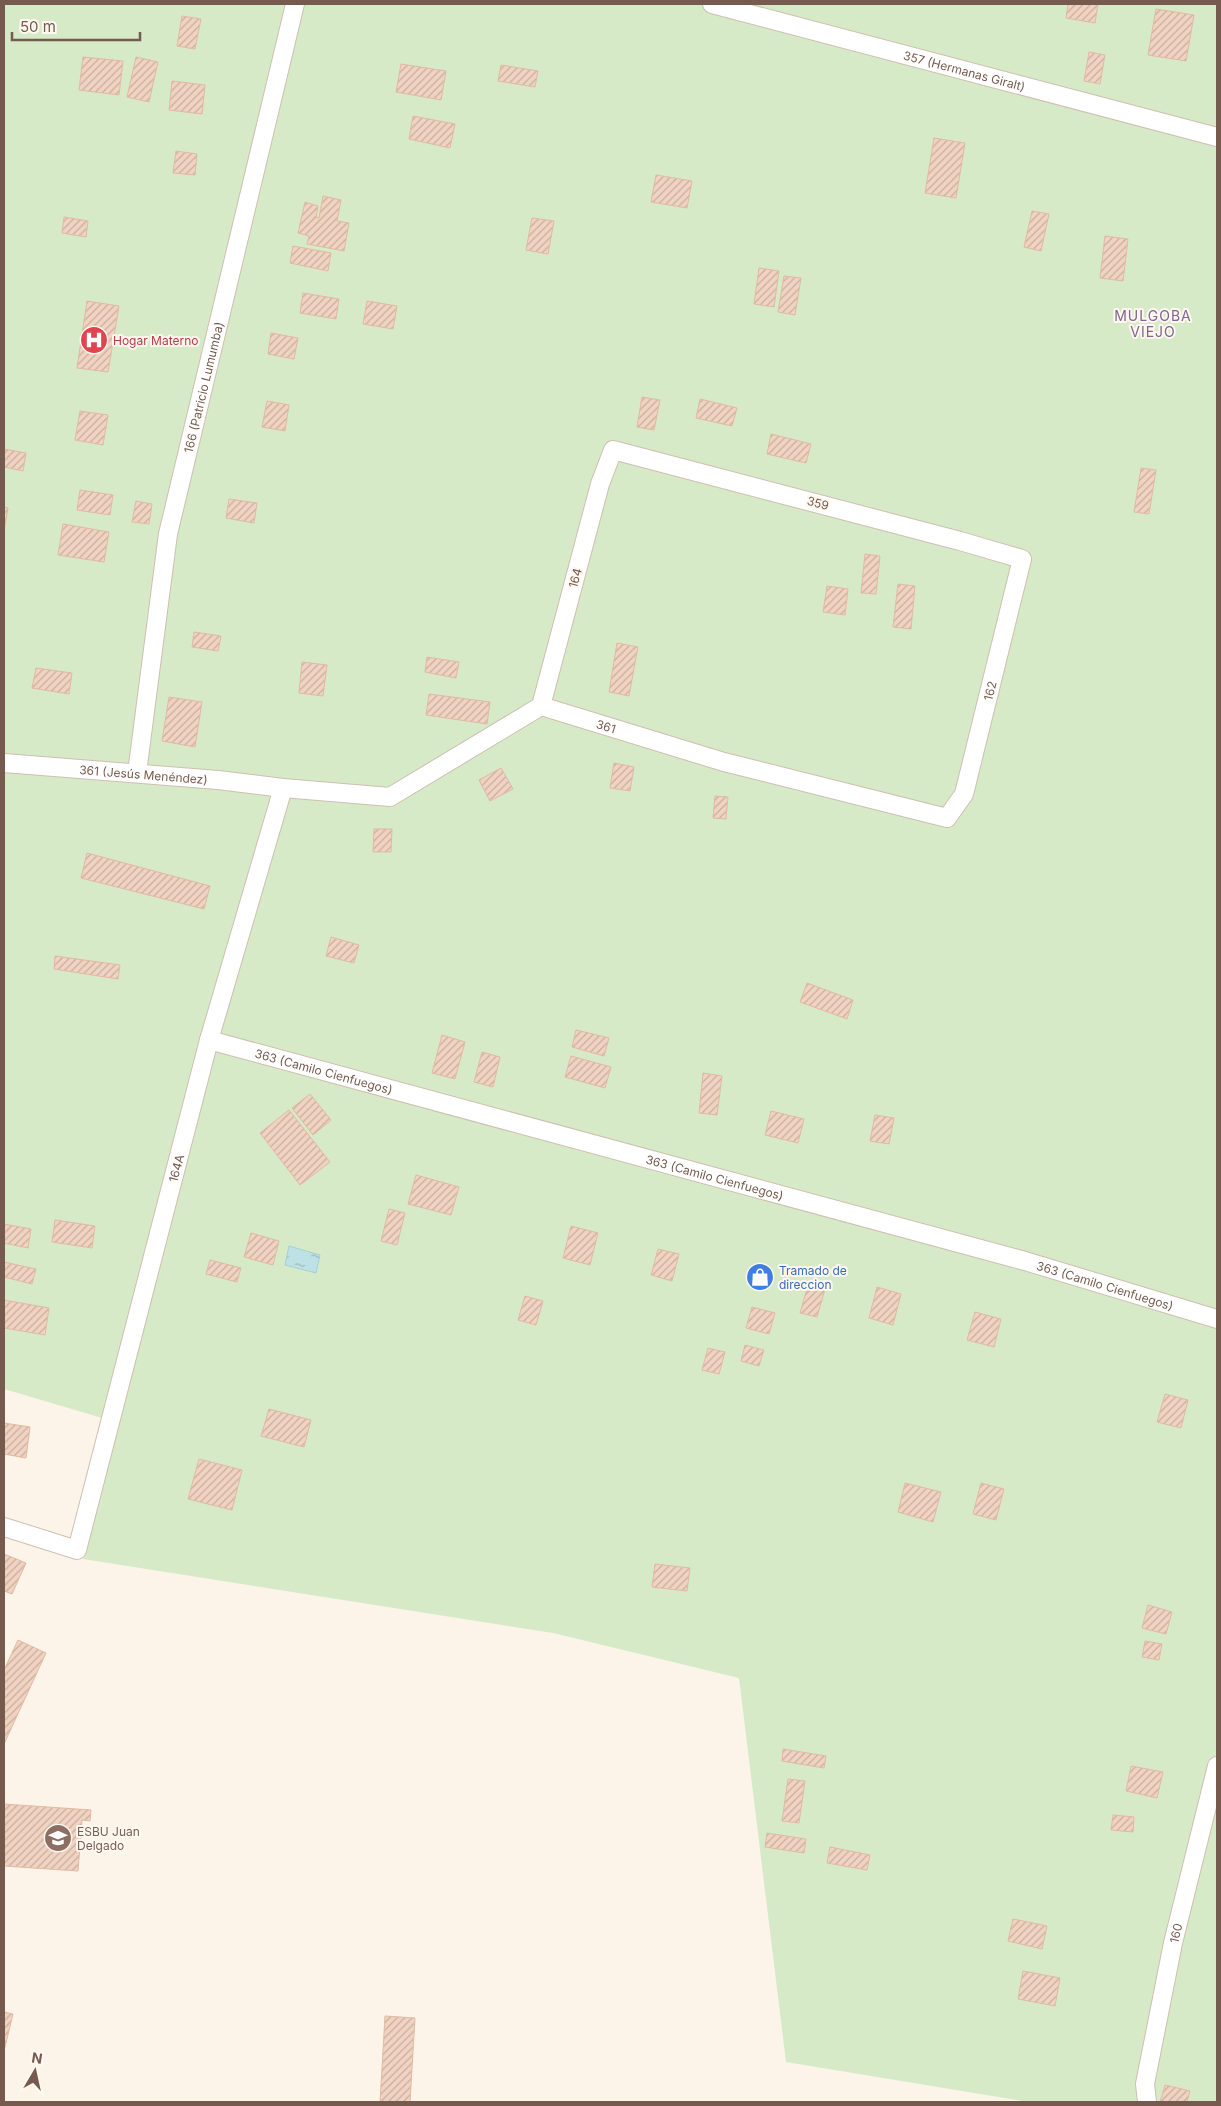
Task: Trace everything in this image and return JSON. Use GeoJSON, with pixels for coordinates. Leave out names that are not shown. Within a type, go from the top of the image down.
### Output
{"type":"FeatureCollection","features":[{"type":"Feature","properties":{"kind":"street","name":"166 (Patricio Lumumba)"},"geometry":{"type":"LineString","coordinates":[[137,773],[168,534],[295,4]]}},
{"type":"Feature","properties":{"kind":"street","name":"357 (Hermanas Giralt)"},"geometry":{"type":"LineString","coordinates":[[712,4],[1217,137]]}},
{"type":"Feature","properties":{"kind":"street","name":"359"},"geometry":{"type":"LineString","coordinates":[[613,450],[960,540],[1022,559]]}},
{"type":"Feature","properties":{"kind":"street","name":"164"},"geometry":{"type":"LineString","coordinates":[[541,706],[600,484],[613,450]]}},
{"type":"Feature","properties":{"kind":"street","name":"162"},"geometry":{"type":"LineString","coordinates":[[947,818],[964,794],[1022,559]]}},
{"type":"Feature","properties":{"kind":"street"},"geometry":{"type":"LineString","coordinates":[[283,788],[390,798],[541,706]]}},
{"type":"Feature","properties":{"kind":"street","name":"361"},"geometry":{"type":"LineString","coordinates":[[541,706],[724,762],[947,818]]}},
{"type":"Feature","properties":{"kind":"street","name":"361 (Jesús Menéndez)"},"geometry":{"type":"LineString","coordinates":[[4,763],[218,780],[283,788]]}},
{"type":"Feature","properties":{"kind":"street","name":"164A"},"geometry":{"type":"LineString","coordinates":[[4,1527],[77,1550],[209,1040],[283,788]]}},
{"type":"Feature","properties":{"kind":"street","name":"363 (Camilo Cienfuegos)"},"geometry":{"type":"LineString","coordinates":[[209,1040],[1024,1261],[1217,1318]]}},
{"type":"Feature","properties":{"kind":"street","name":"160"},"geometry":{"type":"LineString","coordinates":[[1147,2102],[1145,2084],[1173,1943],[1217,1766]]}},
{"type":"Feature","properties":{"kind":"green space"},"geometry":{"type":"Polygon","coordinates":[[[4,4],[1217,4],[1217,2102],[1028,2102],[786,2062],[739,1678],[553,1633],[83,1559],[119,1423],[4,1389],[4,4]]]}},
{"type":"Feature","properties":{"kind":"water"},"geometry":{"type":"Polygon","coordinates":[[[289,1246],[320,1255],[316,1273],[285,1265],[289,1246]]]}},
{"type":"Feature","properties":{"kind":"building"},"geometry":{"type":"Polygon","coordinates":[[[1068,4],[1098,4],[1095,23],[1066,18],[1068,4]]]}},
{"type":"Feature","properties":{"kind":"building"},"geometry":{"type":"Polygon","coordinates":[[[1156,9],[1194,15],[1186,61],[1148,55],[1156,9]]]}},
{"type":"Feature","properties":{"kind":"building"},"geometry":{"type":"Polygon","coordinates":[[[182,16],[201,19],[195,49],[177,46],[182,16]]]}},
{"type":"Feature","properties":{"kind":"building"},"geometry":{"type":"Polygon","coordinates":[[[1089,52],[1105,55],[1100,84],[1084,81],[1089,52]]]}},
{"type":"Feature","properties":{"kind":"building"},"geometry":{"type":"Polygon","coordinates":[[[83,57],[123,61],[119,95],[79,90],[83,57]]]}},
{"type":"Feature","properties":{"kind":"building"},"geometry":{"type":"Polygon","coordinates":[[[136,57],[158,62],[149,102],[127,97],[136,57]]]}},
{"type":"Feature","properties":{"kind":"building"},"geometry":{"type":"Polygon","coordinates":[[[401,64],[446,71],[441,100],[396,92],[401,64]]]}},
{"type":"Feature","properties":{"kind":"building"},"geometry":{"type":"Polygon","coordinates":[[[501,65],[538,71],[535,87],[498,81],[501,65]]]}},
{"type":"Feature","properties":{"kind":"building"},"geometry":{"type":"Polygon","coordinates":[[[172,81],[205,85],[202,114],[169,110],[172,81]]]}},
{"type":"Feature","properties":{"kind":"building"},"geometry":{"type":"Polygon","coordinates":[[[413,116],[455,124],[450,148],[409,139],[413,116]]]}},
{"type":"Feature","properties":{"kind":"building"},"geometry":{"type":"Polygon","coordinates":[[[934,138],[965,143],[956,198],[925,193],[934,138]]]}},
{"type":"Feature","properties":{"kind":"building"},"geometry":{"type":"Polygon","coordinates":[[[176,151],[197,154],[195,175],[173,173],[176,151]]]}},
{"type":"Feature","properties":{"kind":"building"},"geometry":{"type":"Polygon","coordinates":[[[656,175],[692,181],[687,208],[651,202],[656,175]]]}},
{"type":"Feature","properties":{"kind":"building"},"geometry":{"type":"Polygon","coordinates":[[[323,196],[341,200],[337,221],[349,223],[344,251],[307,244],[309,236],[298,233],[305,202],[318,206],[316,217],[319,218],[323,196]]]}},
{"type":"Feature","properties":{"kind":"building"},"geometry":{"type":"Polygon","coordinates":[[[1032,211],[1049,214],[1041,251],[1024,247],[1032,211]]]}},
{"type":"Feature","properties":{"kind":"building"},"geometry":{"type":"Polygon","coordinates":[[[64,217],[88,221],[86,237],[62,233],[64,217]]]}},
{"type":"Feature","properties":{"kind":"building"},"geometry":{"type":"Polygon","coordinates":[[[532,218],[554,221],[548,254],[526,250],[532,218]]]}},
{"type":"Feature","properties":{"kind":"building"},"geometry":{"type":"Polygon","coordinates":[[[1105,236],[1128,239],[1123,281],[1100,278],[1105,236]]]}},
{"type":"Feature","properties":{"kind":"building"},"geometry":{"type":"Polygon","coordinates":[[[293,246],[331,253],[328,271],[290,263],[293,246]]]}},
{"type":"Feature","properties":{"kind":"building"},"geometry":{"type":"Polygon","coordinates":[[[759,268],[779,271],[774,307],[754,304],[759,268]]]}},
{"type":"Feature","properties":{"kind":"building"},"geometry":{"type":"Polygon","coordinates":[[[784,276],[801,278],[795,315],[778,312],[784,276]]]}},
{"type":"Feature","properties":{"kind":"building"},"geometry":{"type":"Polygon","coordinates":[[[303,293],[339,299],[336,319],[300,313],[303,293]]]}},
{"type":"Feature","properties":{"kind":"building"},"geometry":{"type":"Polygon","coordinates":[[[87,301],[119,306],[108,372],[77,368],[87,301]]]}},
{"type":"Feature","properties":{"kind":"building"},"geometry":{"type":"Polygon","coordinates":[[[367,301],[397,306],[393,329],[363,324],[367,301]]]}},
{"type":"Feature","properties":{"kind":"building"},"geometry":{"type":"Polygon","coordinates":[[[271,333],[298,338],[294,359],[268,354],[271,333]]]}},
{"type":"Feature","properties":{"kind":"building"},"geometry":{"type":"Polygon","coordinates":[[[642,397],[660,400],[654,430],[637,427],[642,397]]]}},
{"type":"Feature","properties":{"kind":"building"},"geometry":{"type":"Polygon","coordinates":[[[700,399],[737,408],[732,426],[696,418],[700,399]]]}},
{"type":"Feature","properties":{"kind":"building"},"geometry":{"type":"Polygon","coordinates":[[[267,401],[289,405],[285,431],[262,427],[267,401]]]}},
{"type":"Feature","properties":{"kind":"building"},"geometry":{"type":"Polygon","coordinates":[[[80,411],[108,415],[103,445],[75,440],[80,411]]]}},
{"type":"Feature","properties":{"kind":"building"},"geometry":{"type":"Polygon","coordinates":[[[771,434],[811,444],[806,463],[767,454],[771,434]]]}},
{"type":"Feature","properties":{"kind":"building"},"geometry":{"type":"Polygon","coordinates":[[[4,449],[26,453],[23,471],[4,467],[4,449]]]}},
{"type":"Feature","properties":{"kind":"building"},"geometry":{"type":"Polygon","coordinates":[[[1141,468],[1156,470],[1149,514],[1134,512],[1141,468]]]}},
{"type":"Feature","properties":{"kind":"building"},"geometry":{"type":"Polygon","coordinates":[[[80,490],[113,495],[110,515],[77,510],[80,490]]]}},
{"type":"Feature","properties":{"kind":"building"},"geometry":{"type":"Polygon","coordinates":[[[229,499],[257,503],[254,523],[226,518],[229,499]]]}},
{"type":"Feature","properties":{"kind":"building"},"geometry":{"type":"Polygon","coordinates":[[[136,501],[152,504],[149,524],[132,522],[136,501]]]}},
{"type":"Feature","properties":{"kind":"building"},"geometry":{"type":"Polygon","coordinates":[[[4,507],[8,508],[4,531],[4,507]]]}},
{"type":"Feature","properties":{"kind":"building"},"geometry":{"type":"Polygon","coordinates":[[[63,524],[109,532],[104,562],[58,555],[63,524]]]}},
{"type":"Feature","properties":{"kind":"building"},"geometry":{"type":"Polygon","coordinates":[[[865,554],[880,556],[876,594],[861,593],[865,554]]]}},
{"type":"Feature","properties":{"kind":"building"},"geometry":{"type":"Polygon","coordinates":[[[898,584],[915,586],[911,629],[893,627],[898,584]]]}},
{"type":"Feature","properties":{"kind":"building"},"geometry":{"type":"Polygon","coordinates":[[[827,586],[848,589],[845,615],[823,612],[827,586]]]}},
{"type":"Feature","properties":{"kind":"building"},"geometry":{"type":"Polygon","coordinates":[[[194,632],[221,636],[218,651],[192,647],[194,632]]]}},
{"type":"Feature","properties":{"kind":"building"},"geometry":{"type":"Polygon","coordinates":[[[617,643],[638,647],[629,696],[609,692],[617,643]]]}},
{"type":"Feature","properties":{"kind":"building"},"geometry":{"type":"Polygon","coordinates":[[[427,657],[459,662],[456,678],[425,672],[427,657]]]}},
{"type":"Feature","properties":{"kind":"building"},"geometry":{"type":"Polygon","coordinates":[[[302,662],[327,665],[323,696],[299,693],[302,662]]]}},
{"type":"Feature","properties":{"kind":"building"},"geometry":{"type":"Polygon","coordinates":[[[36,668],[72,673],[69,694],[32,688],[36,668]]]}},
{"type":"Feature","properties":{"kind":"building"},"geometry":{"type":"Polygon","coordinates":[[[429,694],[490,702],[487,724],[426,715],[429,694]]]}},
{"type":"Feature","properties":{"kind":"building"},"geometry":{"type":"Polygon","coordinates":[[[169,697],[202,702],[195,747],[162,741],[169,697]]]}},
{"type":"Feature","properties":{"kind":"building"},"geometry":{"type":"Polygon","coordinates":[[[614,763],[634,767],[630,791],[610,788],[614,763]]]}},
{"type":"Feature","properties":{"kind":"building"},"geometry":{"type":"Polygon","coordinates":[[[501,768],[513,789],[490,801],[479,780],[501,768]]]}},
{"type":"Feature","properties":{"kind":"building"},"geometry":{"type":"Polygon","coordinates":[[[715,796],[728,797],[726,819],[713,818],[715,796]]]}},
{"type":"Feature","properties":{"kind":"building"},"geometry":{"type":"Polygon","coordinates":[[[374,829],[392,829],[391,852],[373,852],[374,829]]]}},
{"type":"Feature","properties":{"kind":"building"},"geometry":{"type":"Polygon","coordinates":[[[87,853],[210,886],[204,909],[81,878],[87,853]]]}},
{"type":"Feature","properties":{"kind":"building"},"geometry":{"type":"Polygon","coordinates":[[[331,937],[359,945],[354,963],[326,956],[331,937]]]}},
{"type":"Feature","properties":{"kind":"building"},"geometry":{"type":"Polygon","coordinates":[[[55,956],[120,965],[118,979],[54,969],[55,956]]]}},
{"type":"Feature","properties":{"kind":"building"},"geometry":{"type":"Polygon","coordinates":[[[807,983],[853,1000],[847,1019],[800,1002],[807,983]]]}},
{"type":"Feature","properties":{"kind":"building"},"geometry":{"type":"Polygon","coordinates":[[[576,1030],[609,1038],[604,1056],[572,1047],[576,1030]]]}},
{"type":"Feature","properties":{"kind":"building"},"geometry":{"type":"Polygon","coordinates":[[[442,1035],[465,1042],[455,1079],[432,1073],[442,1035]]]}},
{"type":"Feature","properties":{"kind":"building"},"geometry":{"type":"Polygon","coordinates":[[[482,1052],[500,1057],[493,1087],[474,1082],[482,1052]]]}},
{"type":"Feature","properties":{"kind":"building"},"geometry":{"type":"Polygon","coordinates":[[[571,1056],[611,1067],[605,1088],[565,1077],[571,1056]]]}},
{"type":"Feature","properties":{"kind":"building"},"geometry":{"type":"Polygon","coordinates":[[[703,1073],[722,1076],[717,1115],[699,1113],[703,1073]]]}},
{"type":"Feature","properties":{"kind":"building"},"geometry":{"type":"Polygon","coordinates":[[[310,1094],[331,1120],[313,1135],[292,1108],[310,1094]]]}},
{"type":"Feature","properties":{"kind":"building"},"geometry":{"type":"Polygon","coordinates":[[[289,1110],[330,1162],[300,1185],[260,1133],[289,1110]]]}},
{"type":"Feature","properties":{"kind":"building"},"geometry":{"type":"Polygon","coordinates":[[[771,1111],[804,1119],[798,1143],[765,1135],[771,1111]]]}},
{"type":"Feature","properties":{"kind":"building"},"geometry":{"type":"Polygon","coordinates":[[[875,1115],[894,1118],[889,1144],[870,1141],[875,1115]]]}},
{"type":"Feature","properties":{"kind":"building"},"geometry":{"type":"Polygon","coordinates":[[[416,1175],[459,1187],[451,1215],[408,1204],[416,1175]]]}},
{"type":"Feature","properties":{"kind":"building"},"geometry":{"type":"Polygon","coordinates":[[[389,1209],[405,1213],[397,1245],[381,1241],[389,1209]]]}},
{"type":"Feature","properties":{"kind":"building"},"geometry":{"type":"Polygon","coordinates":[[[55,1220],[95,1226],[92,1248],[52,1242],[55,1220]]]}},
{"type":"Feature","properties":{"kind":"building"},"geometry":{"type":"Polygon","coordinates":[[[4,1224],[31,1229],[28,1248],[4,1243],[4,1224]]]}},
{"type":"Feature","properties":{"kind":"building"},"geometry":{"type":"Polygon","coordinates":[[[571,1226],[598,1233],[590,1265],[563,1258],[571,1226]]]}},
{"type":"Feature","properties":{"kind":"building"},"geometry":{"type":"Polygon","coordinates":[[[251,1233],[279,1241],[273,1265],[244,1257],[251,1233]]]}},
{"type":"Feature","properties":{"kind":"building"},"geometry":{"type":"Polygon","coordinates":[[[658,1249],[679,1254],[672,1281],[651,1275],[658,1249]]]}},
{"type":"Feature","properties":{"kind":"building"},"geometry":{"type":"Polygon","coordinates":[[[210,1260],[241,1268],[237,1282],[206,1274],[210,1260]]]}},
{"type":"Feature","properties":{"kind":"building"},"geometry":{"type":"Polygon","coordinates":[[[4,1262],[36,1269],[32,1284],[4,1277],[4,1262]]]}},
{"type":"Feature","properties":{"kind":"building"},"geometry":{"type":"Polygon","coordinates":[[[808,1285],[825,1289],[817,1317],[800,1313],[808,1285]]]}},
{"type":"Feature","properties":{"kind":"building"},"geometry":{"type":"Polygon","coordinates":[[[877,1287],[901,1294],[893,1325],[869,1318],[877,1287]]]}},
{"type":"Feature","properties":{"kind":"building"},"geometry":{"type":"Polygon","coordinates":[[[525,1296],[543,1301],[536,1325],[518,1320],[525,1296]]]}},
{"type":"Feature","properties":{"kind":"building"},"geometry":{"type":"Polygon","coordinates":[[[4,1300],[49,1308],[45,1335],[4,1328],[4,1300]]]}},
{"type":"Feature","properties":{"kind":"building"},"geometry":{"type":"Polygon","coordinates":[[[752,1307],[775,1313],[769,1334],[746,1328],[752,1307]]]}},
{"type":"Feature","properties":{"kind":"building"},"geometry":{"type":"Polygon","coordinates":[[[975,1312],[1001,1319],[994,1347],[967,1340],[975,1312]]]}},
{"type":"Feature","properties":{"kind":"building"},"geometry":{"type":"Polygon","coordinates":[[[745,1345],[764,1350],[759,1366],[741,1361],[745,1345]]]}},
{"type":"Feature","properties":{"kind":"building"},"geometry":{"type":"Polygon","coordinates":[[[708,1348],[725,1352],[719,1374],[702,1370],[708,1348]]]}},
{"type":"Feature","properties":{"kind":"building"},"geometry":{"type":"Polygon","coordinates":[[[1165,1394],[1188,1400],[1181,1428],[1157,1422],[1165,1394]]]}},
{"type":"Feature","properties":{"kind":"building"},"geometry":{"type":"Polygon","coordinates":[[[269,1409],[311,1420],[304,1447],[261,1436],[269,1409]]]}},
{"type":"Feature","properties":{"kind":"building"},"geometry":{"type":"Polygon","coordinates":[[[4,1423],[30,1427],[26,1458],[4,1454],[4,1423]]]}},
{"type":"Feature","properties":{"kind":"building"},"geometry":{"type":"Polygon","coordinates":[[[199,1459],[242,1470],[232,1510],[188,1499],[199,1459]]]}},
{"type":"Feature","properties":{"kind":"building"},"geometry":{"type":"Polygon","coordinates":[[[905,1483],[941,1492],[933,1522],[898,1512],[905,1483]]]}},
{"type":"Feature","properties":{"kind":"building"},"geometry":{"type":"Polygon","coordinates":[[[981,1483],[1004,1489],[996,1520],[973,1514],[981,1483]]]}},
{"type":"Feature","properties":{"kind":"building"},"geometry":{"type":"Polygon","coordinates":[[[4,1554],[26,1563],[12,1594],[4,1591],[4,1554]]]}},
{"type":"Feature","properties":{"kind":"building"},"geometry":{"type":"Polygon","coordinates":[[[655,1564],[690,1568],[687,1591],[652,1587],[655,1564]]]}},
{"type":"Feature","properties":{"kind":"building"},"geometry":{"type":"Polygon","coordinates":[[[1148,1605],[1172,1612],[1166,1634],[1142,1628],[1148,1605]]]}},
{"type":"Feature","properties":{"kind":"building"},"geometry":{"type":"Polygon","coordinates":[[[18,1640],[46,1653],[4,1744],[4,1670],[18,1640]]]}},
{"type":"Feature","properties":{"kind":"building"},"geometry":{"type":"Polygon","coordinates":[[[1145,1641],[1162,1644],[1159,1660],[1142,1657],[1145,1641]]]}},
{"type":"Feature","properties":{"kind":"building"},"geometry":{"type":"Polygon","coordinates":[[[783,1749],[826,1756],[824,1768],[782,1761],[783,1749]]]}},
{"type":"Feature","properties":{"kind":"building"},"geometry":{"type":"Polygon","coordinates":[[[1131,1766],[1163,1772],[1157,1798],[1126,1791],[1131,1766]]]}},
{"type":"Feature","properties":{"kind":"building"},"geometry":{"type":"Polygon","coordinates":[[[788,1779],[805,1781],[799,1823],[782,1821],[788,1779]]]}},
{"type":"Feature","properties":{"kind":"building"},"geometry":{"type":"Polygon","coordinates":[[[4,1804],[91,1810],[90,1821],[82,1820],[78,1871],[4,1866],[4,1804]]]}},
{"type":"Feature","properties":{"kind":"building"},"geometry":{"type":"Polygon","coordinates":[[[1113,1815],[1134,1817],[1133,1832],[1111,1830],[1113,1815]]]}},
{"type":"Feature","properties":{"kind":"building"},"geometry":{"type":"Polygon","coordinates":[[[767,1833],[806,1839],[804,1853],[765,1847],[767,1833]]]}},
{"type":"Feature","properties":{"kind":"building"},"geometry":{"type":"Polygon","coordinates":[[[830,1847],[870,1855],[867,1870],[827,1863],[830,1847]]]}},
{"type":"Feature","properties":{"kind":"building"},"geometry":{"type":"Polygon","coordinates":[[[1013,1919],[1047,1926],[1042,1949],[1008,1941],[1013,1919]]]}},
{"type":"Feature","properties":{"kind":"building"},"geometry":{"type":"Polygon","coordinates":[[[1023,1971],[1060,1978],[1055,2006],[1018,1999],[1023,1971]]]}},
{"type":"Feature","properties":{"kind":"building"},"geometry":{"type":"Polygon","coordinates":[[[4,2012],[13,2014],[4,2051],[4,2012]]]}},
{"type":"Feature","properties":{"kind":"building"},"geometry":{"type":"Polygon","coordinates":[[[385,2016],[415,2018],[410,2102],[380,2102],[385,2016]]]}},
{"type":"Feature","properties":{"kind":"building"},"geometry":{"type":"Polygon","coordinates":[[[1165,2085],[1190,2091],[1187,2102],[1160,2102],[1165,2085]]]}},
{"type":"Feature","properties":{"kind":"place","name":"Hogar Materno"},"geometry":{"type":"Point","coordinates":[94,340]}},
{"type":"Feature","properties":{"kind":"place","name":"Tramado de direccion"},"geometry":{"type":"Point","coordinates":[760,1277]}},
{"type":"Feature","properties":{"kind":"place","name":"ESBU Juan Delgado"},"geometry":{"type":"Point","coordinates":[58,1838]}},
{"type":"Feature","properties":{"kind":"district","name":"MULGOBA VIEJO"},"geometry":{"type":"Point","coordinates":[1153,324]}}]}
